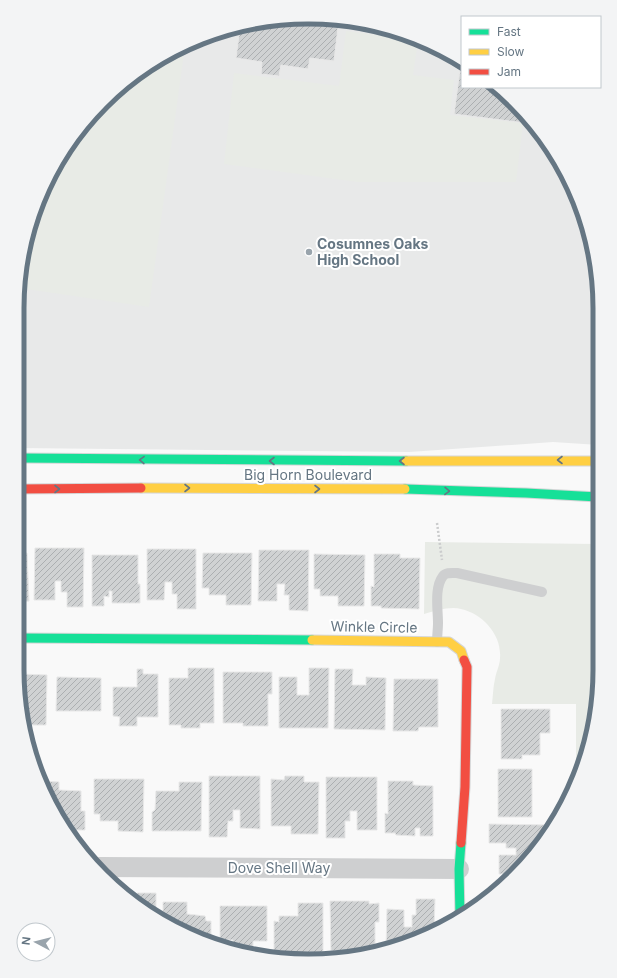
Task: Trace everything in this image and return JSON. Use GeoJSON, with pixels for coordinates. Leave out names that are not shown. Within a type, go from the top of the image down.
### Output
{"type":"FeatureCollection","features":[{"type":"Feature","properties":{"kind":"main road","name":"Big Horn Boulevard"},"geometry":{"type":"LineString","coordinates":[[24,458],[593,461]]}},
{"type":"Feature","properties":{"kind":"main road","name":"Big Horn Boulevard"},"geometry":{"type":"LineString","coordinates":[[24,489],[378,490],[512,493],[593,497]]}},
{"type":"Feature","properties":{"kind":"main road","name":"Winkle Circle"},"geometry":{"type":"LineString","coordinates":[[24,638],[450,642],[461,651],[467,667],[465,787],[459,869],[460,910]]}},
{"type":"Feature","properties":{"kind":"street","name":"Dove Shell Way"},"geometry":{"type":"LineString","coordinates":[[104,867],[459,869]]}},
{"type":"Feature","properties":{"kind":"lane"},"geometry":{"type":"LineString","coordinates":[[437,642],[438,591],[440,581],[444,575],[450,572],[542,592]]}},
{"type":"Feature","properties":{"kind":"path"},"geometry":{"type":"LineString","coordinates":[[437,523],[444,575]]}},
{"type":"Feature","properties":{"kind":"shaded area","name":"Cosumnes Oaks High School"},"geometry":{"type":"Polygon","coordinates":[[[308,24],[346,26],[364,29],[400,39],[434,53],[461,68],[461,88],[488,88],[510,107],[545,150],[564,183],[578,217],[588,253],[591,271],[593,308],[593,445],[553,442],[409,452],[24,448],[24,308],[26,271],[29,253],[39,217],[53,183],[62,166],[83,135],[107,107],[150,72],[183,53],[217,39],[253,29],[271,26],[308,24]]]}},
{"type":"Feature","properties":{"kind":"shaded area"},"geometry":{"type":"Polygon","coordinates":[[[346,31],[392,37],[417,46],[413,75],[454,80],[450,115],[523,123],[516,182],[358,182],[224,164],[234,73],[339,86],[346,31]]]}},
{"type":"Feature","properties":{"kind":"shaded area"},"geometry":{"type":"Polygon","coordinates":[[[184,53],[149,307],[25,289],[26,271],[29,253],[39,217],[53,183],[72,150],[107,107],[150,72],[184,53]]]}},
{"type":"Feature","properties":{"kind":"shaded area"},"geometry":{"type":"Polygon","coordinates":[[[425,542],[593,544],[593,670],[591,707],[588,725],[576,766],[576,704],[492,704],[494,682],[500,661],[500,649],[498,641],[490,627],[477,616],[457,608],[442,609],[424,614],[425,542]]]}},
{"type":"Feature","properties":{"kind":"building"},"geometry":{"type":"Polygon","coordinates":[[[308,24],[338,26],[334,61],[310,58],[308,69],[281,65],[279,76],[261,74],[262,62],[236,58],[239,33],[271,26],[308,24]]]}},
{"type":"Feature","properties":{"kind":"building"},"geometry":{"type":"Polygon","coordinates":[[[460,68],[461,88],[488,88],[510,107],[524,123],[454,114],[460,68]]]}},
{"type":"Feature","properties":{"kind":"building"},"geometry":{"type":"Polygon","coordinates":[[[35,548],[84,548],[83,607],[67,607],[67,592],[61,592],[61,581],[55,581],[55,600],[34,600],[35,548]]]}},
{"type":"Feature","properties":{"kind":"building"},"geometry":{"type":"Polygon","coordinates":[[[147,549],[196,549],[196,609],[177,609],[177,594],[172,594],[172,582],[165,582],[164,600],[147,600],[147,549]]]}},
{"type":"Feature","properties":{"kind":"building"},"geometry":{"type":"Polygon","coordinates":[[[259,550],[309,550],[308,611],[289,610],[289,595],[284,595],[285,584],[277,584],[277,601],[258,601],[259,550]]]}},
{"type":"Feature","properties":{"kind":"building"},"geometry":{"type":"Polygon","coordinates":[[[24,553],[27,553],[29,601],[24,601],[24,553]]]}},
{"type":"Feature","properties":{"kind":"building"},"geometry":{"type":"Polygon","coordinates":[[[203,553],[252,553],[251,605],[226,605],[226,595],[209,595],[209,588],[202,588],[203,553]]]}},
{"type":"Feature","properties":{"kind":"building"},"geometry":{"type":"Polygon","coordinates":[[[314,554],[365,555],[364,606],[338,606],[338,596],[320,596],[320,589],[314,589],[314,554]]]}},
{"type":"Feature","properties":{"kind":"building"},"geometry":{"type":"Polygon","coordinates":[[[374,554],[400,554],[400,558],[420,558],[419,609],[381,608],[381,606],[371,606],[371,586],[374,587],[374,554]]]}},
{"type":"Feature","properties":{"kind":"building"},"geometry":{"type":"Polygon","coordinates":[[[92,555],[138,555],[138,584],[140,584],[140,603],[112,603],[112,591],[109,591],[109,597],[104,596],[104,606],[92,606],[92,555]]]}},
{"type":"Feature","properties":{"kind":"building"},"geometry":{"type":"Polygon","coordinates":[[[188,668],[214,668],[214,723],[200,723],[200,728],[181,728],[181,725],[169,725],[169,678],[188,678],[188,668]]]}},
{"type":"Feature","properties":{"kind":"building"},"geometry":{"type":"Polygon","coordinates":[[[309,668],[329,668],[328,728],[279,728],[279,677],[297,677],[297,695],[309,695],[309,668]]]}},
{"type":"Feature","properties":{"kind":"building"},"geometry":{"type":"Polygon","coordinates":[[[137,669],[143,669],[143,674],[158,674],[158,717],[137,717],[137,726],[119,726],[120,717],[113,716],[113,687],[137,687],[137,669]]]}},
{"type":"Feature","properties":{"kind":"building"},"geometry":{"type":"Polygon","coordinates":[[[335,669],[353,669],[352,685],[366,685],[366,677],[386,678],[385,730],[334,729],[335,669]]]}},
{"type":"Feature","properties":{"kind":"building"},"geometry":{"type":"Polygon","coordinates":[[[223,672],[272,672],[272,694],[268,694],[268,726],[243,726],[243,723],[223,723],[223,672]]]}},
{"type":"Feature","properties":{"kind":"building"},"geometry":{"type":"Polygon","coordinates":[[[24,674],[47,675],[46,725],[29,725],[26,707],[24,674]]]}},
{"type":"Feature","properties":{"kind":"building"},"geometry":{"type":"Polygon","coordinates":[[[57,677],[101,678],[101,711],[56,711],[57,677]]]}},
{"type":"Feature","properties":{"kind":"building"},"geometry":{"type":"Polygon","coordinates":[[[394,679],[438,679],[438,727],[419,727],[418,731],[393,731],[394,679]]]}},
{"type":"Feature","properties":{"kind":"building"},"geometry":{"type":"Polygon","coordinates":[[[501,709],[550,709],[550,733],[540,733],[540,755],[522,755],[522,759],[501,759],[501,709]]]}},
{"type":"Feature","properties":{"kind":"building"},"geometry":{"type":"Polygon","coordinates":[[[498,769],[532,769],[532,817],[498,817],[498,769]]]}},
{"type":"Feature","properties":{"kind":"building"},"geometry":{"type":"Polygon","coordinates":[[[209,776],[260,776],[260,829],[240,828],[240,810],[233,810],[233,821],[228,821],[227,837],[209,837],[209,776]]]}},
{"type":"Feature","properties":{"kind":"building"},"geometry":{"type":"Polygon","coordinates":[[[285,776],[304,776],[304,782],[319,782],[318,834],[291,834],[291,826],[271,826],[271,779],[284,780],[285,776]]]}},
{"type":"Feature","properties":{"kind":"building"},"geometry":{"type":"Polygon","coordinates":[[[326,777],[377,777],[377,830],[357,830],[357,811],[350,811],[350,821],[345,821],[345,838],[326,838],[326,777]]]}},
{"type":"Feature","properties":{"kind":"building"},"geometry":{"type":"Polygon","coordinates":[[[94,779],[144,779],[143,832],[118,831],[118,821],[100,821],[100,814],[94,814],[94,779]]]}},
{"type":"Feature","properties":{"kind":"building"},"geometry":{"type":"Polygon","coordinates":[[[47,781],[59,782],[59,790],[81,791],[81,811],[85,811],[85,830],[73,830],[62,812],[47,781]]]}},
{"type":"Feature","properties":{"kind":"building"},"geometry":{"type":"Polygon","coordinates":[[[388,781],[413,781],[413,785],[433,786],[433,836],[420,836],[420,828],[415,828],[415,836],[385,833],[385,813],[388,814],[388,781]]]}},
{"type":"Feature","properties":{"kind":"building"},"geometry":{"type":"Polygon","coordinates":[[[179,782],[202,782],[201,831],[152,831],[152,812],[155,810],[156,791],[179,791],[179,782]]]}},
{"type":"Feature","properties":{"kind":"building"},"geometry":{"type":"Polygon","coordinates":[[[489,824],[547,825],[534,843],[506,874],[499,874],[499,855],[516,855],[516,848],[506,848],[506,843],[489,843],[489,824]]]}},
{"type":"Feature","properties":{"kind":"building"},"geometry":{"type":"Polygon","coordinates":[[[137,893],[156,893],[156,910],[150,906],[137,896],[137,893]]]}},
{"type":"Feature","properties":{"kind":"building"},"geometry":{"type":"Polygon","coordinates":[[[416,899],[435,899],[434,925],[400,939],[386,943],[387,909],[404,910],[404,927],[412,927],[412,915],[416,915],[416,899]]]}},
{"type":"Feature","properties":{"kind":"building"},"geometry":{"type":"Polygon","coordinates":[[[330,901],[369,901],[369,904],[379,903],[379,922],[375,922],[375,946],[352,951],[331,951],[330,901]]]}},
{"type":"Feature","properties":{"kind":"building"},"geometry":{"type":"Polygon","coordinates":[[[163,902],[187,902],[187,914],[205,916],[206,921],[211,921],[211,937],[183,925],[163,914],[163,902]]]}},
{"type":"Feature","properties":{"kind":"building"},"geometry":{"type":"Polygon","coordinates":[[[298,903],[323,903],[323,953],[274,952],[274,921],[279,922],[279,916],[298,916],[298,903]]]}},
{"type":"Feature","properties":{"kind":"building"},"geometry":{"type":"Polygon","coordinates":[[[220,906],[267,906],[267,941],[253,941],[253,949],[233,943],[233,940],[220,940],[220,906]]]}},
{"type":"Feature","properties":{"kind":"traffic: fast"},"geometry":{"type":"LineString","coordinates":[[24,458],[406,461]]}},
{"type":"Feature","properties":{"kind":"traffic: fast"},"geometry":{"type":"LineString","coordinates":[[405,489],[593,497]]}},
{"type":"Feature","properties":{"kind":"traffic: fast"},"geometry":{"type":"LineString","coordinates":[[24,638],[312,640]]}},
{"type":"Feature","properties":{"kind":"traffic: fast"},"geometry":{"type":"LineString","coordinates":[[460,910],[459,869],[461,843]]}},
{"type":"Feature","properties":{"kind":"traffic: slow"},"geometry":{"type":"LineString","coordinates":[[406,461],[593,461]]}},
{"type":"Feature","properties":{"kind":"traffic: slow"},"geometry":{"type":"LineString","coordinates":[[141,488],[405,489]]}},
{"type":"Feature","properties":{"kind":"traffic: slow"},"geometry":{"type":"LineString","coordinates":[[312,640],[449,642],[461,651],[464,660]]}},
{"type":"Feature","properties":{"kind":"traffic: jam"},"geometry":{"type":"LineString","coordinates":[[24,489],[141,488]]}},
{"type":"Feature","properties":{"kind":"traffic: jam"},"geometry":{"type":"LineString","coordinates":[[461,843],[465,787],[467,667],[464,660]]}},
{"type":"Feature","properties":{"kind":"place","name":"Cosumnes Oaks High School"},"geometry":{"type":"Point","coordinates":[309,252]}}]}
